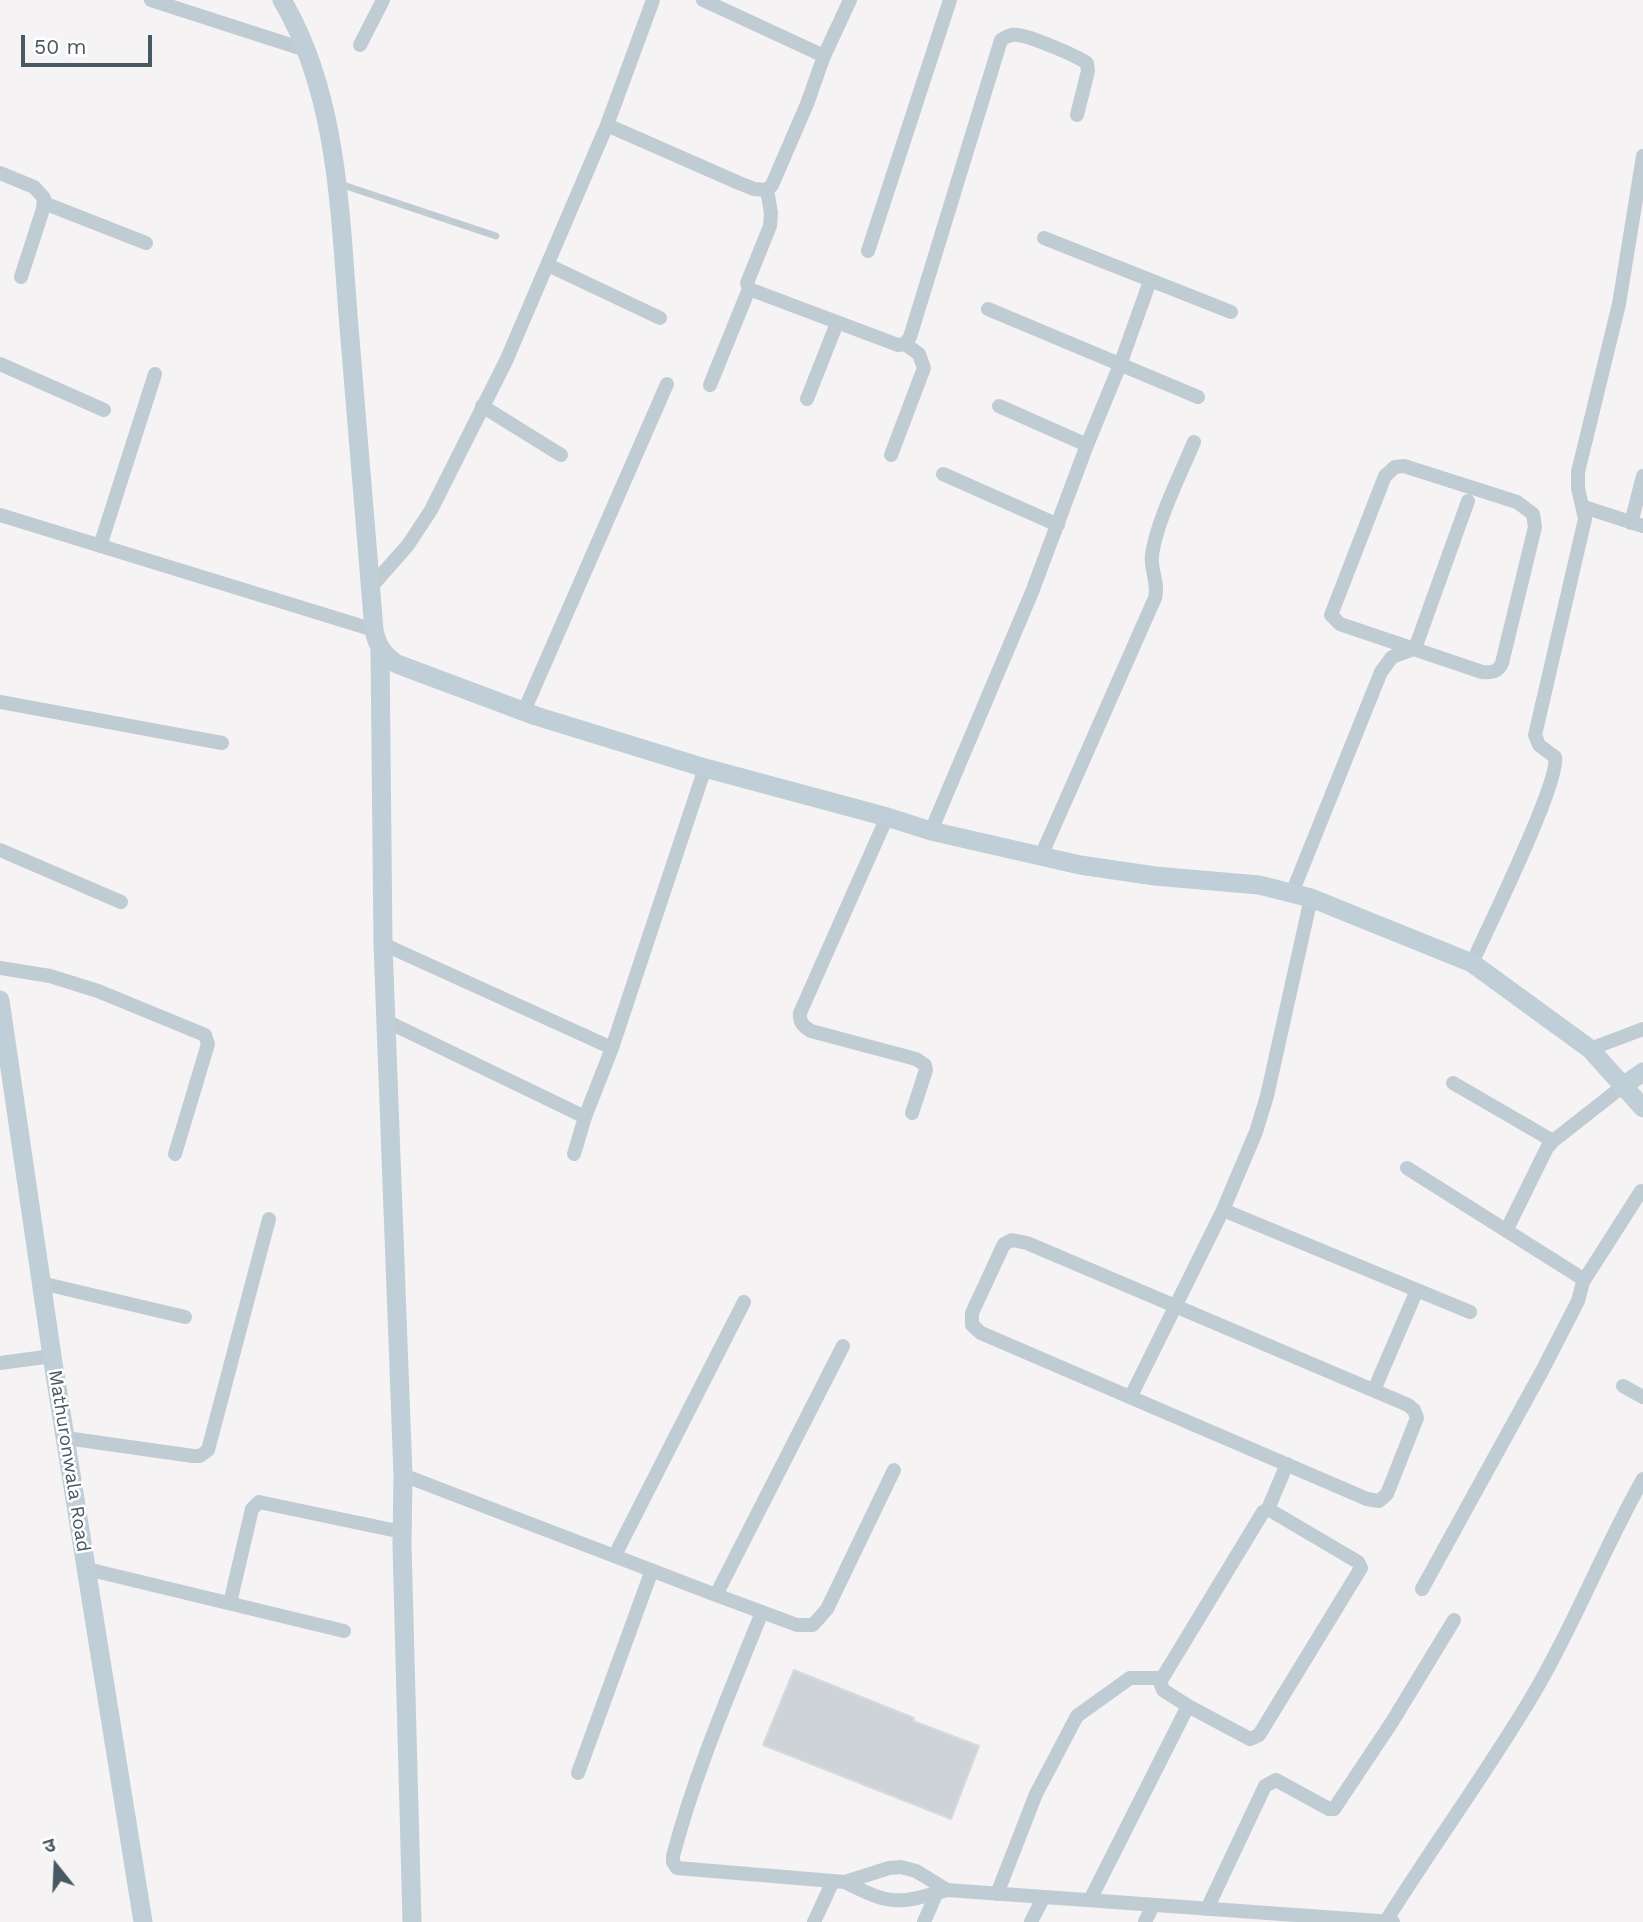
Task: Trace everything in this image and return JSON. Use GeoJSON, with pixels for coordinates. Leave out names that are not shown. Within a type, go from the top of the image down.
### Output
{"type":"FeatureCollection","features":[{"type":"Feature","properties":{"kind":"street"},"geometry":{"type":"LineString","coordinates":[[151,0],[306,50]]}},
{"type":"Feature","properties":{"kind":"street"},"geometry":{"type":"LineString","coordinates":[[282,0],[306,50],[320,99],[337,183],[377,639],[383,944],[403,1475],[402,1532],[412,1922]]}},
{"type":"Feature","properties":{"kind":"street"},"geometry":{"type":"LineString","coordinates":[[360,45],[383,0]]}},
{"type":"Feature","properties":{"kind":"street"},"geometry":{"type":"LineString","coordinates":[[371,587],[408,545],[431,510],[506,361],[607,125],[653,0]]}},
{"type":"Feature","properties":{"kind":"street"},"geometry":{"type":"LineString","coordinates":[[703,0],[824,56]]}},
{"type":"Feature","properties":{"kind":"street"},"geometry":{"type":"LineString","coordinates":[[710,385],[749,289],[747,283],[766,238],[771,219],[767,190],[807,104],[824,56],[850,0]]}},
{"type":"Feature","properties":{"kind":"street"},"geometry":{"type":"LineString","coordinates":[[868,251],[950,0]]}},
{"type":"Feature","properties":{"kind":"street"},"geometry":{"type":"LineString","coordinates":[[905,344],[910,337],[1001,40],[1020,35],[1087,63],[1088,71],[1076,115]]}},
{"type":"Feature","properties":{"kind":"street"},"geometry":{"type":"LineString","coordinates":[[607,125],[739,183],[754,189],[767,190]]}},
{"type":"Feature","properties":{"kind":"street"},"geometry":{"type":"LineString","coordinates":[[1472,963],[1534,827],[1555,768],[1555,757],[1539,745],[1535,735],[1585,519],[1578,488],[1578,472],[1619,304],[1643,156]]}},
{"type":"Feature","properties":{"kind":"street"},"geometry":{"type":"LineString","coordinates":[[0,173],[40,191],[44,203],[21,277]]}},
{"type":"Feature","properties":{"kind":"street"},"geometry":{"type":"LineString","coordinates":[[44,203],[146,243]]}},
{"type":"Feature","properties":{"kind":"street"},"geometry":{"type":"LineString","coordinates":[[1044,238],[1231,313]]}},
{"type":"Feature","properties":{"kind":"street"},"geometry":{"type":"LineString","coordinates":[[548,264],[660,318]]}},
{"type":"Feature","properties":{"kind":"street"},"geometry":{"type":"LineString","coordinates":[[931,831],[1058,525],[1150,281]]}},
{"type":"Feature","properties":{"kind":"street"},"geometry":{"type":"LineString","coordinates":[[749,289],[898,345],[905,344],[919,354],[924,368],[891,455]]}},
{"type":"Feature","properties":{"kind":"street"},"geometry":{"type":"LineString","coordinates":[[988,309],[1198,397]]}},
{"type":"Feature","properties":{"kind":"street"},"geometry":{"type":"LineString","coordinates":[[807,400],[837,323]]}},
{"type":"Feature","properties":{"kind":"street"},"geometry":{"type":"LineString","coordinates":[[0,364],[104,410]]}},
{"type":"Feature","properties":{"kind":"street"},"geometry":{"type":"LineString","coordinates":[[100,546],[155,374]]}},
{"type":"Feature","properties":{"kind":"street"},"geometry":{"type":"LineString","coordinates":[[524,711],[667,384]]}},
{"type":"Feature","properties":{"kind":"street"},"geometry":{"type":"LineString","coordinates":[[482,406],[561,455]]}},
{"type":"Feature","properties":{"kind":"street"},"geometry":{"type":"LineString","coordinates":[[999,406],[1087,445]]}},
{"type":"Feature","properties":{"kind":"street"},"geometry":{"type":"LineString","coordinates":[[1041,856],[1155,598],[1157,586],[1151,562],[1153,547],[1194,442]]}},
{"type":"Feature","properties":{"kind":"street"},"geometry":{"type":"LineString","coordinates":[[1404,466],[1517,502],[1529,509],[1535,522],[1500,669],[1482,672],[1411,649],[1340,625],[1333,619],[1331,612],[1385,476],[1395,467],[1404,466]]}},
{"type":"Feature","properties":{"kind":"street"},"geometry":{"type":"LineString","coordinates":[[943,474],[1058,525]]}},
{"type":"Feature","properties":{"kind":"street"},"geometry":{"type":"LineString","coordinates":[[1584,507],[1637,524],[1643,476]]}},
{"type":"Feature","properties":{"kind":"street"},"geometry":{"type":"LineString","coordinates":[[1131,1396],[1223,1210],[1256,1132],[1267,1096],[1301,895],[1381,672],[1392,657],[1411,649],[1417,643],[1468,501]]}},
{"type":"Feature","properties":{"kind":"street"},"geometry":{"type":"LineString","coordinates":[[0,515],[377,639],[397,664],[524,711],[705,768],[931,831],[1041,856],[1155,876],[1249,884],[1301,895],[1472,963],[1590,1049],[1643,1108]]}},
{"type":"Feature","properties":{"kind":"street"},"geometry":{"type":"LineString","coordinates":[[0,702],[222,743]]}},
{"type":"Feature","properties":{"kind":"street"},"geometry":{"type":"LineString","coordinates":[[574,1154],[705,768]]}},
{"type":"Feature","properties":{"kind":"street"},"geometry":{"type":"LineString","coordinates":[[887,817],[800,1018],[802,1025],[811,1031],[916,1059],[922,1063],[926,1070],[912,1113]]}},
{"type":"Feature","properties":{"kind":"street"},"geometry":{"type":"LineString","coordinates":[[0,850],[121,902]]}},
{"type":"Feature","properties":{"kind":"street"},"geometry":{"type":"LineString","coordinates":[[383,944],[612,1048]]}},
{"type":"Feature","properties":{"kind":"street"},"geometry":{"type":"LineString","coordinates":[[0,968],[50,976],[98,991],[205,1035],[208,1044],[175,1154]]}},
{"type":"Feature","properties":{"kind":"street","name":"Mathuronwala Road"},"geometry":{"type":"LineString","coordinates":[[0,1000],[52,1356],[143,1922]]}},
{"type":"Feature","properties":{"kind":"street"},"geometry":{"type":"LineString","coordinates":[[386,1021],[585,1117]]}},
{"type":"Feature","properties":{"kind":"street"},"geometry":{"type":"LineString","coordinates":[[1590,1049],[1643,1029]]}},
{"type":"Feature","properties":{"kind":"street"},"geometry":{"type":"LineString","coordinates":[[1507,1230],[1547,1148],[1553,1141],[1643,1072]]}},
{"type":"Feature","properties":{"kind":"street"},"geometry":{"type":"LineString","coordinates":[[1453,1083],[1553,1141]]}},
{"type":"Feature","properties":{"kind":"street"},"geometry":{"type":"LineString","coordinates":[[1407,1168],[1580,1277],[1583,1282]]}},
{"type":"Feature","properties":{"kind":"street"},"geometry":{"type":"LineString","coordinates":[[1422,1589],[1542,1371],[1578,1301],[1583,1282],[1641,1191]]}},
{"type":"Feature","properties":{"kind":"street"},"geometry":{"type":"LineString","coordinates":[[1223,1210],[1470,1312]]}},
{"type":"Feature","properties":{"kind":"street"},"geometry":{"type":"LineString","coordinates":[[66,1438],[192,1456],[204,1454],[208,1450],[269,1219]]}},
{"type":"Feature","properties":{"kind":"street"},"geometry":{"type":"LineString","coordinates":[[1013,1240],[1020,1240],[1175,1306],[1374,1390],[1414,1410],[1417,1418],[1383,1498],[1379,1501],[1367,1499],[974,1328],[971,1323],[972,1313],[1004,1244],[1013,1240]]}},
{"type":"Feature","properties":{"kind":"street"},"geometry":{"type":"LineString","coordinates":[[41,1283],[185,1317]]}},
{"type":"Feature","properties":{"kind":"street"},"geometry":{"type":"LineString","coordinates":[[1374,1390],[1417,1290]]}},
{"type":"Feature","properties":{"kind":"street"},"geometry":{"type":"LineString","coordinates":[[615,1555],[744,1302]]}},
{"type":"Feature","properties":{"kind":"street"},"geometry":{"type":"LineString","coordinates":[[716,1595],[843,1346]]}},
{"type":"Feature","properties":{"kind":"street"},"geometry":{"type":"LineString","coordinates":[[0,1363],[52,1356]]}},
{"type":"Feature","properties":{"kind":"street"},"geometry":{"type":"LineString","coordinates":[[1623,1386],[1643,1398]]}},
{"type":"Feature","properties":{"kind":"street"},"geometry":{"type":"LineString","coordinates":[[1268,1509],[1358,1562],[1361,1570],[1256,1737],[1248,1738],[1161,1689],[1162,1678],[1263,1512],[1268,1509],[1287,1464]]}},
{"type":"Feature","properties":{"kind":"street"},"geometry":{"type":"LineString","coordinates":[[403,1475],[716,1595],[806,1626],[813,1625],[827,1609],[894,1470]]}},
{"type":"Feature","properties":{"kind":"street"},"geometry":{"type":"LineString","coordinates":[[1386,1922],[1535,1692],[1571,1626],[1597,1566],[1643,1479]]}},
{"type":"Feature","properties":{"kind":"street"},"geometry":{"type":"LineString","coordinates":[[230,1604],[251,1509],[259,1502],[402,1532]]}},
{"type":"Feature","properties":{"kind":"street"},"geometry":{"type":"LineString","coordinates":[[87,1569],[344,1631]]}},
{"type":"Feature","properties":{"kind":"street"},"geometry":{"type":"LineString","coordinates":[[578,1773],[652,1570]]}},
{"type":"Feature","properties":{"kind":"street"},"geometry":{"type":"LineString","coordinates":[[762,1612],[685,1811],[673,1862],[677,1868],[839,1881],[887,1900],[904,1902],[942,1891],[1207,1909],[1256,1917],[1392,1922]]}},
{"type":"Feature","properties":{"kind":"street"},"geometry":{"type":"LineString","coordinates":[[1207,1909],[1265,1786],[1276,1780],[1334,1809],[1392,1722],[1454,1620]]}},
{"type":"Feature","properties":{"kind":"street"},"geometry":{"type":"LineString","coordinates":[[997,1894],[1036,1794],[1077,1716],[1130,1678],[1162,1678]]}},
{"type":"Feature","properties":{"kind":"street"},"geometry":{"type":"LineString","coordinates":[[1090,1900],[1188,1706]]}},
{"type":"Feature","properties":{"kind":"street"},"geometry":{"type":"LineString","coordinates":[[814,1922],[839,1881],[889,1868],[901,1867],[916,1871],[942,1891]]}},
{"type":"Feature","properties":{"kind":"street"},"geometry":{"type":"LineString","coordinates":[[924,1922],[942,1891]]}},
{"type":"Feature","properties":{"kind":"street"},"geometry":{"type":"LineString","coordinates":[[1031,1922],[1043,1898]]}},
{"type":"Feature","properties":{"kind":"street"},"geometry":{"type":"LineString","coordinates":[[1145,1922],[1153,1905]]}},
{"type":"Feature","properties":{"kind":"lane"},"geometry":{"type":"LineString","coordinates":[[337,183],[496,236]]}},
{"type":"Feature","properties":{"kind":"building"},"geometry":{"type":"Polygon","coordinates":[[[794,1670],[979,1746],[951,1819],[763,1745],[794,1670]]]}}]}
